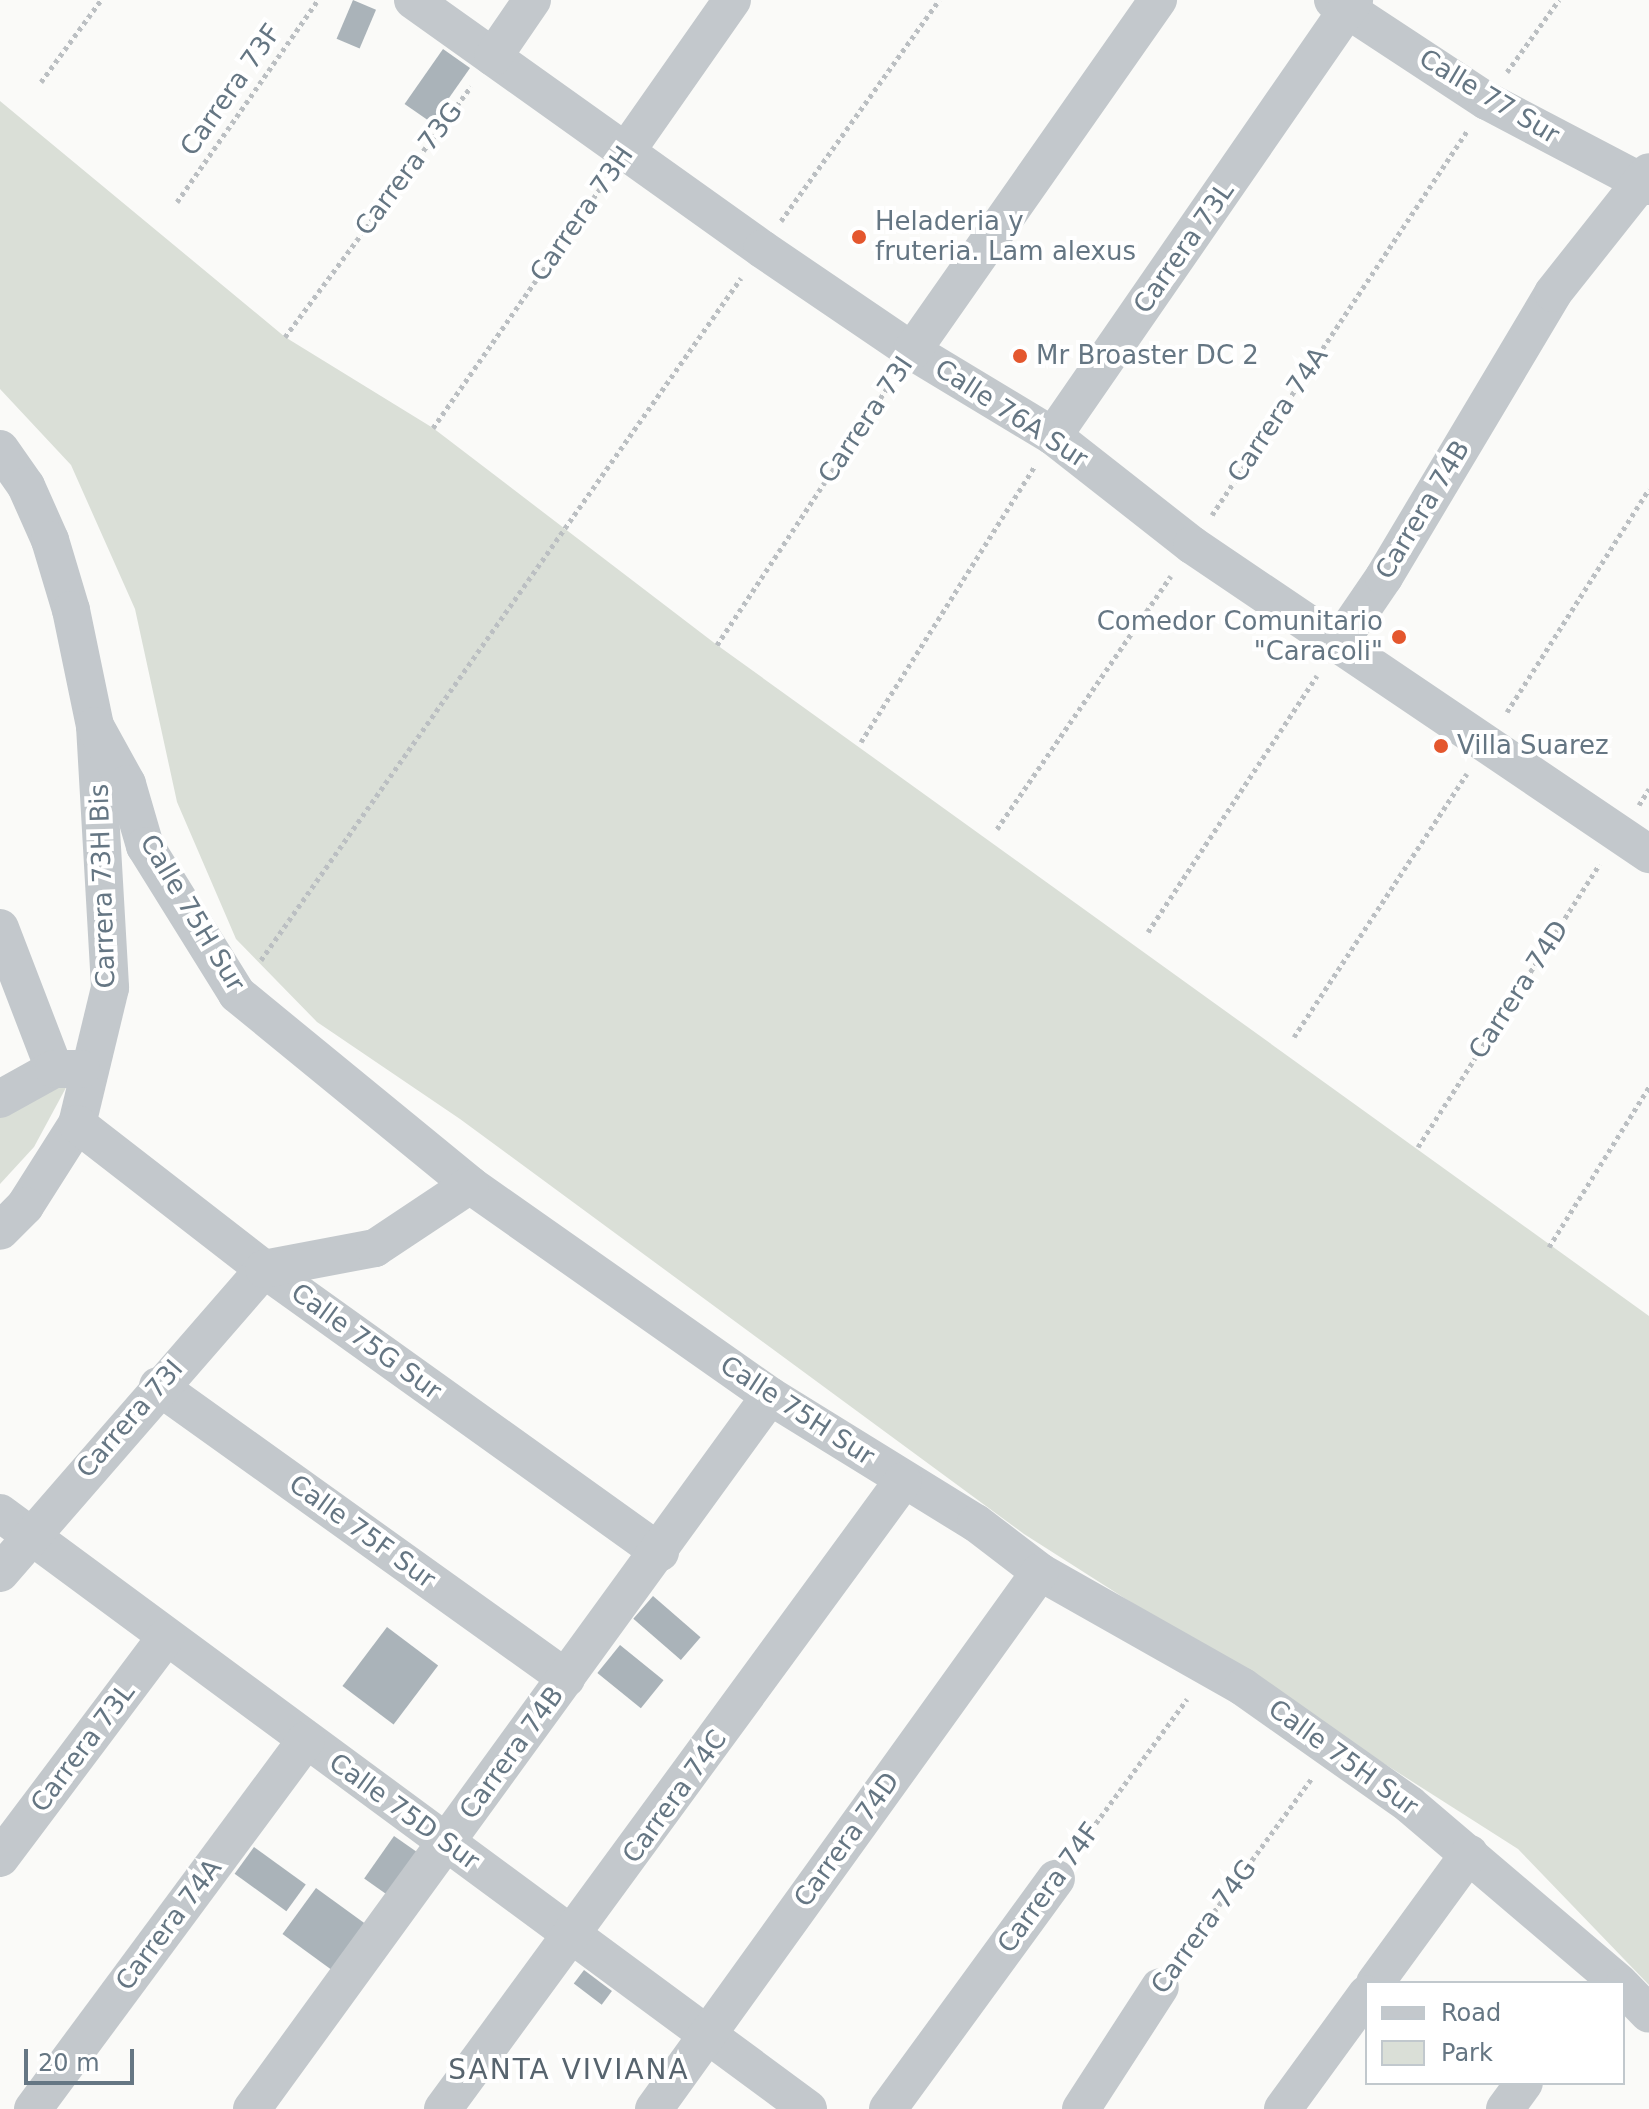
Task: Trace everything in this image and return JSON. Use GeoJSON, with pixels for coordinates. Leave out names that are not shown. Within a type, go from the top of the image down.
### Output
{"type":"FeatureCollection","features":[{"type":"Feature","properties":{"kind":"street","name":"Calle 76A Sur"},"geometry":{"type":"LineString","coordinates":[[413,0],[912,351],[1053,436],[1192,545],[1339,643],[1485,747],[1634,844]]}},
{"type":"Feature","properties":{"kind":"street"},"geometry":{"type":"LineString","coordinates":[[493,57],[532,0]]}},
{"type":"Feature","properties":{"kind":"street","name":"Carrera 73H"},"geometry":{"type":"LineString","coordinates":[[627,150],[732,0]]}},
{"type":"Feature","properties":{"kind":"street","name":"Carrera 73I"},"geometry":{"type":"LineString","coordinates":[[912,351],[1158,0]]}},
{"type":"Feature","properties":{"kind":"street","name":"Calle 77 Sur"},"geometry":{"type":"LineString","coordinates":[[1345,3],[1487,101],[1646,180]]}},
{"type":"Feature","properties":{"kind":"street","name":"Carrera 73L"},"geometry":{"type":"LineString","coordinates":[[1053,436],[1345,3]]}},
{"type":"Feature","properties":{"kind":"street","name":"Carrera 74B"},"geometry":{"type":"LineString","coordinates":[[1339,643],[1384,577],[1553,293],[1646,180]]}},
{"type":"Feature","properties":{"kind":"street","name":"Carrera 73H Bis"},"geometry":{"type":"LineString","coordinates":[[0,449],[26,486],[44,526],[71,610],[95,726],[110,988],[77,1124],[25,1206],[0,1231]]}},
{"type":"Feature","properties":{"kind":"street","name":"Calle 75H Sur"},"geometry":{"type":"LineString","coordinates":[[95,726],[127,784],[145,846],[237,994],[470,1185],[770,1396],[903,1481],[976,1523],[1040,1572],[1210,1667],[1332,1749],[1469,1854],[1612,1981]]}},
{"type":"Feature","properties":{"kind":"street"},"geometry":{"type":"LineString","coordinates":[[0,928],[54,1069]]}},
{"type":"Feature","properties":{"kind":"street"},"geometry":{"type":"LineString","coordinates":[[0,1099],[54,1069],[92,1069]]}},
{"type":"Feature","properties":{"kind":"street","name":"Calle 75G Sur"},"geometry":{"type":"LineString","coordinates":[[77,1124],[264,1269],[660,1553]]}},
{"type":"Feature","properties":{"kind":"street"},"geometry":{"type":"LineString","coordinates":[[264,1269],[375,1248],[470,1185]]}},
{"type":"Feature","properties":{"kind":"street","name":"Carrera 73I"},"geometry":{"type":"LineString","coordinates":[[0,1573],[14,1524],[158,1386],[264,1269]]}},
{"type":"Feature","properties":{"kind":"street","name":"Calle 75F Sur"},"geometry":{"type":"LineString","coordinates":[[158,1386],[566,1678]]}},
{"type":"Feature","properties":{"kind":"street","name":"Carrera 74B"},"geometry":{"type":"LineString","coordinates":[[252,2109],[660,1553],[770,1396]]}},
{"type":"Feature","properties":{"kind":"street","name":"Carrera 74C"},"geometry":{"type":"LineString","coordinates":[[443,2109],[576,1934],[903,1481]]}},
{"type":"Feature","properties":{"kind":"street","name":"Calle 75D Sur"},"geometry":{"type":"LineString","coordinates":[[14,1524],[446,1844],[576,1934],[808,2109]]}},
{"type":"Feature","properties":{"kind":"street","name":"Carrera 74D"},"geometry":{"type":"LineString","coordinates":[[654,2109],[1040,1572]]}},
{"type":"Feature","properties":{"kind":"street","name":"Carrera 73L"},"geometry":{"type":"LineString","coordinates":[[0,1858],[166,1637]]}},
{"type":"Feature","properties":{"kind":"street","name":"Carrera 74A"},"geometry":{"type":"LineString","coordinates":[[33,2109],[306,1740]]}},
{"type":"Feature","properties":{"kind":"street"},"geometry":{"type":"LineString","coordinates":[[1376,1981],[1469,1854]]}},
{"type":"Feature","properties":{"kind":"street","name":"Carrera 74F"},"geometry":{"type":"LineString","coordinates":[[888,2109],[1056,1879]]}},
{"type":"Feature","properties":{"kind":"street","name":"Carrera 74G"},"geometry":{"type":"LineString","coordinates":[[1081,2109],[1160,1987]]}},
{"type":"Feature","properties":{"kind":"street","name":"Calle 75H Sur"},"geometry":{"type":"LineString","coordinates":[[1625,1993],[1649,2014]]}},
{"type":"Feature","properties":{"kind":"street"},"geometry":{"type":"LineString","coordinates":[[1283,2109],[1365,1997]]}},
{"type":"Feature","properties":{"kind":"street"},"geometry":{"type":"LineString","coordinates":[[1505,2109],[1523,2085]]}},
{"type":"Feature","properties":{"kind":"path"},"geometry":{"type":"LineString","coordinates":[[41,82],[101,0]]}},
{"type":"Feature","properties":{"kind":"path","name":"Carrera 73F"},"geometry":{"type":"LineString","coordinates":[[177,202],[318,0]]}},
{"type":"Feature","properties":{"kind":"path","name":"Carrera 74A"},"geometry":{"type":"LineString","coordinates":[[997,829],[1192,545],[1487,101],[1559,0]]}},
{"type":"Feature","properties":{"kind":"path","name":"Carrera 73G"},"geometry":{"type":"LineString","coordinates":[[285,337],[493,57]]}},
{"type":"Feature","properties":{"kind":"path","name":"Carrera 73H"},"geometry":{"type":"LineString","coordinates":[[433,428],[627,150]]}},
{"type":"Feature","properties":{"kind":"path","name":"Carrera 73I"},"geometry":{"type":"LineString","coordinates":[[717,645],[912,351]]}},
{"type":"Feature","properties":{"kind":"path"},"geometry":{"type":"LineString","coordinates":[[861,742],[1053,436]]}},
{"type":"Feature","properties":{"kind":"path"},"geometry":{"type":"LineString","coordinates":[[237,994],[568,522]]}},
{"type":"Feature","properties":{"kind":"path"},"geometry":{"type":"LineString","coordinates":[[1148,932],[1339,643]]}},
{"type":"Feature","properties":{"kind":"path","name":"Carrera 74D"},"geometry":{"type":"LineString","coordinates":[[1418,1147],[1634,844]]}},
{"type":"Feature","properties":{"kind":"path"},"geometry":{"type":"LineString","coordinates":[[1549,1247],[1649,1087]]}},
{"type":"Feature","properties":{"kind":"path","name":"Carrera 74F"},"geometry":{"type":"LineString","coordinates":[[1056,1879],[1210,1667]]}},
{"type":"Feature","properties":{"kind":"path","name":"Carrera 74G"},"geometry":{"type":"LineString","coordinates":[[1160,1987],[1332,1749]]}},
{"type":"Feature","properties":{"kind":"green space"},"geometry":{"type":"Polygon","coordinates":[[[0,101],[285,337],[433,428],[717,645],[1649,1316],[1649,1985],[1518,1849],[1024,1534],[460,1119],[317,1022],[236,939],[177,802],[135,609],[71,465],[0,389],[0,101]]]}},
{"type":"Feature","properties":{"kind":"green space"},"geometry":{"type":"Polygon","coordinates":[[[68,1084],[34,1147],[0,1184],[0,1108],[68,1084]]]}},
{"type":"Feature","properties":{"kind":"building"},"geometry":{"type":"Polygon","coordinates":[[[353,0],[376,10],[360,48],[337,39],[353,0]]]}},
{"type":"Feature","properties":{"kind":"building"},"geometry":{"type":"Polygon","coordinates":[[[443,49],[470,68],[432,123],[405,104],[443,49]]]}},
{"type":"Feature","properties":{"kind":"building"},"geometry":{"type":"Polygon","coordinates":[[[653,1596],[701,1637],[681,1660],[633,1619],[653,1596]]]}},
{"type":"Feature","properties":{"kind":"building"},"geometry":{"type":"Polygon","coordinates":[[[387,1627],[438,1666],[394,1725],[342,1686],[387,1627]]]}},
{"type":"Feature","properties":{"kind":"building"},"geometry":{"type":"Polygon","coordinates":[[[620,1645],[664,1680],[641,1708],[597,1673],[620,1645]]]}},
{"type":"Feature","properties":{"kind":"building"},"geometry":{"type":"Polygon","coordinates":[[[394,1836],[423,1856],[393,1899],[364,1879],[394,1836]]]}},
{"type":"Feature","properties":{"kind":"building"},"geometry":{"type":"Polygon","coordinates":[[[254,1847],[306,1885],[286,1911],[235,1874],[254,1847]]]}},
{"type":"Feature","properties":{"kind":"building"},"geometry":{"type":"Polygon","coordinates":[[[316,1888],[369,1927],[336,1973],[282,1934],[316,1888]]]}},
{"type":"Feature","properties":{"kind":"building"},"geometry":{"type":"Polygon","coordinates":[[[584,1970],[612,1991],[602,2005],[574,1984],[584,1970]]]}},
{"type":"Feature","properties":{"kind":"place","name":"Heladeria y fruteria. Lam alexus"},"geometry":{"type":"Point","coordinates":[859,237]}},
{"type":"Feature","properties":{"kind":"place","name":"Mr Broaster DC 2"},"geometry":{"type":"Point","coordinates":[1020,356]}},
{"type":"Feature","properties":{"kind":"place","name":"Comedor Comunitario \"Caracoli\""},"geometry":{"type":"Point","coordinates":[1399,637]}},
{"type":"Feature","properties":{"kind":"place","name":"Villa Suarez"},"geometry":{"type":"Point","coordinates":[1441,746]}},
{"type":"Feature","properties":{"kind":"district","name":"SANTA VIVIANA"},"geometry":{"type":"Point","coordinates":[569,2070]}}]}
